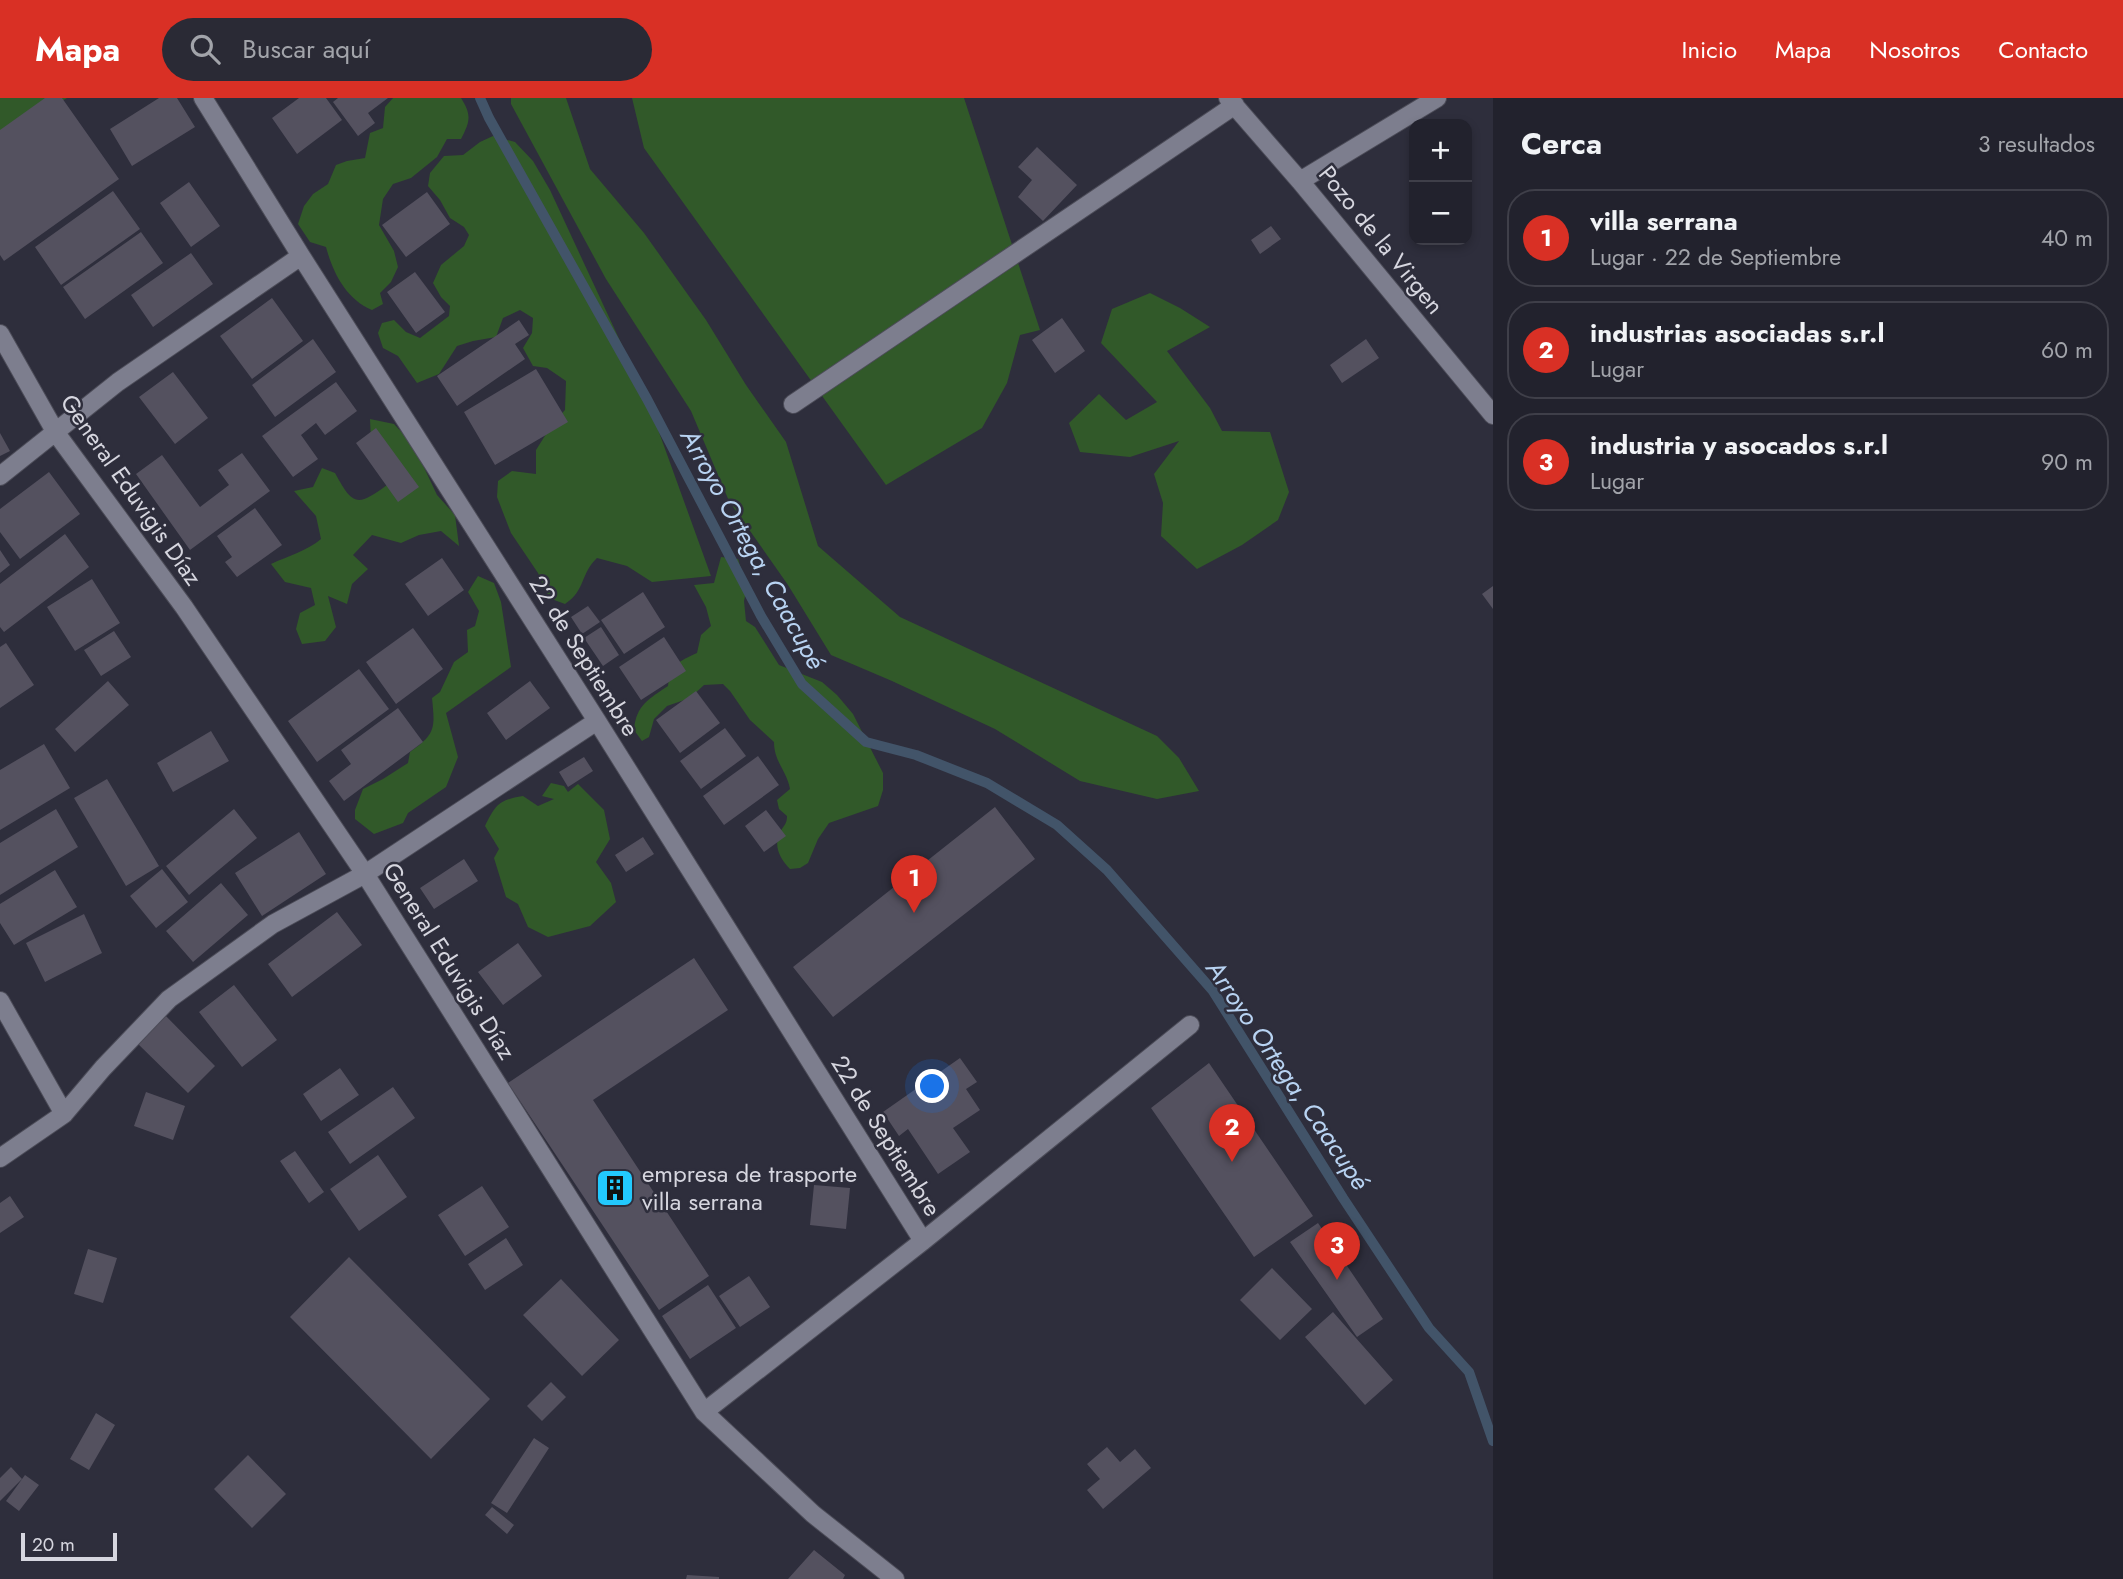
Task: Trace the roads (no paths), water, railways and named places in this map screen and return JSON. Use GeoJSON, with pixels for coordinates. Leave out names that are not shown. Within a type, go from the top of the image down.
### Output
{"type":"FeatureCollection","features":[{"type":"Feature","properties":{"kind":"street","name":"22 de Septiembre"},"geometry":{"type":"LineString","coordinates":[[203,98],[923,1241]]}},
{"type":"Feature","properties":{"kind":"street"},"geometry":{"type":"LineString","coordinates":[[1300,181],[1437,98]]}},
{"type":"Feature","properties":{"kind":"street"},"geometry":{"type":"LineString","coordinates":[[793,404],[1232,102]]}},
{"type":"Feature","properties":{"kind":"street","name":"Pozo de la Virgen"},"geometry":{"type":"LineString","coordinates":[[1232,102],[1493,415]]}},
{"type":"Feature","properties":{"kind":"street"},"geometry":{"type":"LineString","coordinates":[[0,476],[118,382],[301,256]]}},
{"type":"Feature","properties":{"kind":"street","name":"General Eduvigis Díaz"},"geometry":{"type":"LineString","coordinates":[[0,334],[56,433],[184,607],[365,874],[704,1412],[813,1514],[895,1579]]}},
{"type":"Feature","properties":{"kind":"street"},"geometry":{"type":"LineString","coordinates":[[0,1158],[64,1114],[103,1068],[169,999],[273,924],[365,874],[597,721]]}},
{"type":"Feature","properties":{"kind":"street"},"geometry":{"type":"LineString","coordinates":[[0,1001],[64,1114]]}},
{"type":"Feature","properties":{"kind":"street"},"geometry":{"type":"LineString","coordinates":[[704,1412],[923,1241],[1190,1025]]}},
{"type":"Feature","properties":{"kind":"waterway","name":"Arroyo Ortega, Caacupé"},"geometry":{"type":"LineString","coordinates":[[480,98],[647,399],[761,616],[802,684],[866,742],[916,755],[987,783],[1057,825],[1107,870],[1213,991],[1343,1198],[1429,1328],[1469,1372],[1493,1441]]}},
{"type":"Feature","properties":{"kind":"place","name":"villa serrana"},"geometry":{"type":"Point","coordinates":[914,913]}},
{"type":"Feature","properties":{"kind":"place","name":"industrias asociadas s.r.l"},"geometry":{"type":"Point","coordinates":[1232,1162]}},
{"type":"Feature","properties":{"kind":"place","name":"empresa de trasporte villa serrana"},"geometry":{"type":"Point","coordinates":[615,1188]}},
{"type":"Feature","properties":{"kind":"place","name":"industria y asocados s.r.l"},"geometry":{"type":"Point","coordinates":[1337,1280]}}]}
